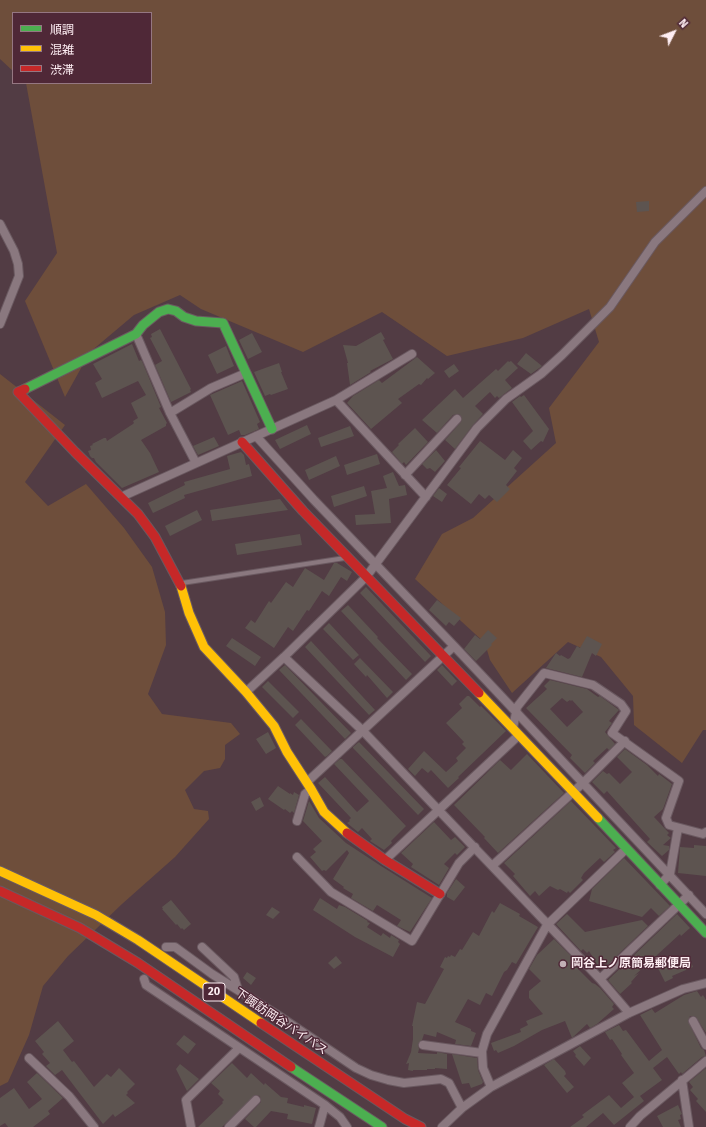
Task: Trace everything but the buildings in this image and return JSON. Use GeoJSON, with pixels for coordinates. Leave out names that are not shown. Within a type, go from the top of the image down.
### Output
{"type":"FeatureCollection","features":[{"type":"Feature","properties":{"kind":"main road"},"geometry":{"type":"LineString","coordinates":[[272,429],[223,323],[196,321],[184,317],[176,311],[168,310],[159,312],[143,325],[136,334],[18,392],[75,452],[138,514],[155,537],[180,583],[189,612],[204,647],[246,692],[274,726],[286,752],[309,786],[324,812],[352,837],[385,860],[440,894]]}},
{"type":"Feature","properties":{"kind":"main road"},"geometry":{"type":"LineString","coordinates":[[242,442],[303,511],[516,731],[706,934]]}},
{"type":"Feature","properties":{"kind":"main road","name":"下諏訪岡谷バイパス"},"geometry":{"type":"LineString","coordinates":[[0,871],[96,915],[138,940],[332,1071],[405,1119],[421,1127]]}},
{"type":"Feature","properties":{"kind":"main road","name":"20"},"geometry":{"type":"LineString","coordinates":[[0,891],[80,928],[138,963],[336,1098],[382,1127]]}},
{"type":"Feature","properties":{"kind":"street"},"geometry":{"type":"LineString","coordinates":[[246,692],[366,577],[477,428],[506,399],[541,374],[562,356],[610,307],[655,242],[706,191]]}},
{"type":"Feature","properties":{"kind":"street"},"geometry":{"type":"LineString","coordinates":[[0,224],[14,251],[18,264],[19,276],[0,324]]}},
{"type":"Feature","properties":{"kind":"street"},"geometry":{"type":"LineString","coordinates":[[136,334],[170,413],[196,463]]}},
{"type":"Feature","properties":{"kind":"street"},"geometry":{"type":"LineString","coordinates":[[121,497],[336,400],[412,354]]}},
{"type":"Feature","properties":{"kind":"street"},"geometry":{"type":"LineString","coordinates":[[170,413],[211,388],[246,373]]}},
{"type":"Feature","properties":{"kind":"street"},"geometry":{"type":"LineString","coordinates":[[336,400],[426,497]]}},
{"type":"Feature","properties":{"kind":"street"},"geometry":{"type":"LineString","coordinates":[[405,475],[457,419]]}},
{"type":"Feature","properties":{"kind":"street"},"geometry":{"type":"LineString","coordinates":[[256,436],[314,500],[670,874],[706,914]]}},
{"type":"Feature","properties":{"kind":"street"},"geometry":{"type":"LineString","coordinates":[[303,511],[314,500]]}},
{"type":"Feature","properties":{"kind":"street"},"geometry":{"type":"LineString","coordinates":[[297,820],[309,786],[363,731],[454,646]]}},
{"type":"Feature","properties":{"kind":"street"},"geometry":{"type":"LineString","coordinates":[[284,657],[363,731],[600,979],[629,1013]]}},
{"type":"Feature","properties":{"kind":"street"},"geometry":{"type":"LineString","coordinates":[[385,860],[438,810],[516,731],[517,707],[544,673],[593,685],[621,704],[626,711],[612,733],[679,780],[666,818],[669,825],[703,834],[706,832]]}},
{"type":"Feature","properties":{"kind":"street"},"geometry":{"type":"LineString","coordinates":[[492,866],[583,783],[625,741]]}},
{"type":"Feature","properties":{"kind":"street"},"geometry":{"type":"LineString","coordinates":[[660,885],[670,874],[678,828]]}},
{"type":"Feature","properties":{"kind":"street"},"geometry":{"type":"LineString","coordinates":[[297,857],[331,892],[412,941],[459,862],[475,847]]}},
{"type":"Feature","properties":{"kind":"street"},"geometry":{"type":"LineString","coordinates":[[491,1087],[483,1068],[482,1053],[487,1034],[547,925],[626,849]]}},
{"type":"Feature","properties":{"kind":"street"},"geometry":{"type":"LineString","coordinates":[[600,979],[689,895]]}},
{"type":"Feature","properties":{"kind":"street"},"geometry":{"type":"LineString","coordinates":[[697,924],[706,918]]}},
{"type":"Feature","properties":{"kind":"street"},"geometry":{"type":"LineString","coordinates":[[166,947],[175,947],[212,974],[343,1055],[371,1075],[388,1080],[404,1082],[441,1079],[448,1083],[462,1108]]}},
{"type":"Feature","properties":{"kind":"street"},"geometry":{"type":"LineString","coordinates":[[202,947],[234,977],[238,990]]}},
{"type":"Feature","properties":{"kind":"street"},"geometry":{"type":"LineString","coordinates":[[144,979],[146,985],[324,1105],[340,1117],[345,1127]]}},
{"type":"Feature","properties":{"kind":"street"},"geometry":{"type":"LineString","coordinates":[[442,1127],[462,1108],[491,1087],[629,1013],[684,989],[706,983]]}},
{"type":"Feature","properties":{"kind":"street"},"geometry":{"type":"LineString","coordinates":[[693,1021],[706,1045]]}},
{"type":"Feature","properties":{"kind":"street"},"geometry":{"type":"LineString","coordinates":[[423,1045],[482,1053]]}},
{"type":"Feature","properties":{"kind":"street"},"geometry":{"type":"LineString","coordinates":[[191,1127],[186,1100],[239,1048]]}},
{"type":"Feature","properties":{"kind":"street"},"geometry":{"type":"LineString","coordinates":[[29,1058],[69,1096],[94,1127]]}},
{"type":"Feature","properties":{"kind":"street"},"geometry":{"type":"LineString","coordinates":[[630,1127],[640,1116],[706,1061]]}},
{"type":"Feature","properties":{"kind":"street"},"geometry":{"type":"LineString","coordinates":[[682,1080],[689,1127]]}},
{"type":"Feature","properties":{"kind":"street"},"geometry":{"type":"LineString","coordinates":[[229,1127],[256,1100]]}},
{"type":"Feature","properties":{"kind":"street"},"geometry":{"type":"LineString","coordinates":[[320,1127],[324,1105]]}},
{"type":"Feature","properties":{"kind":"lane"},"geometry":{"type":"LineString","coordinates":[[180,583],[348,558]]}},
{"type":"Feature","properties":{"kind":"shaded area"},"geometry":{"type":"Polygon","coordinates":[[[0,0],[706,0],[706,730],[703,730],[682,763],[634,725],[633,696],[601,657],[568,642],[512,693],[490,660],[485,643],[415,579],[442,534],[473,518],[556,443],[549,408],[599,342],[589,309],[523,338],[447,356],[382,312],[303,352],[201,309],[180,295],[134,315],[90,352],[65,397],[25,301],[57,253],[26,84],[152,84],[152,12],[12,12],[12,70],[0,59],[0,0]]]}},
{"type":"Feature","properties":{"kind":"shaded area"},"geometry":{"type":"Polygon","coordinates":[[[0,374],[65,425],[25,482],[48,506],[86,484],[124,528],[152,567],[165,612],[166,645],[148,694],[162,714],[231,723],[240,734],[225,745],[225,759],[220,768],[204,771],[185,790],[194,809],[208,811],[209,819],[175,857],[122,904],[68,956],[43,986],[29,1035],[8,1082],[0,1086],[0,374]]]}},
{"type":"Feature","properties":{"kind":"traffic: fast"},"geometry":{"type":"LineString","coordinates":[[25,389],[136,334],[143,325],[159,312],[168,309],[176,311],[184,317],[196,321],[223,323],[272,429]]}},
{"type":"Feature","properties":{"kind":"traffic: fast"},"geometry":{"type":"LineString","coordinates":[[598,818],[706,933]]}},
{"type":"Feature","properties":{"kind":"traffic: fast"},"geometry":{"type":"LineString","coordinates":[[291,1067],[382,1127]]}},
{"type":"Feature","properties":{"kind":"traffic: slow"},"geometry":{"type":"LineString","coordinates":[[181,586],[189,613],[204,647],[246,692],[274,726],[287,752],[324,812],[347,833]]}},
{"type":"Feature","properties":{"kind":"traffic: slow"},"geometry":{"type":"LineString","coordinates":[[479,693],[598,818]]}},
{"type":"Feature","properties":{"kind":"traffic: slow"},"geometry":{"type":"LineString","coordinates":[[0,871],[96,915],[138,940],[261,1023]]}},
{"type":"Feature","properties":{"kind":"traffic: jam"},"geometry":{"type":"LineString","coordinates":[[25,389],[18,392],[75,452],[138,514],[155,537],[181,586]]}},
{"type":"Feature","properties":{"kind":"traffic: jam"},"geometry":{"type":"LineString","coordinates":[[242,442],[303,511],[479,693]]}},
{"type":"Feature","properties":{"kind":"traffic: jam"},"geometry":{"type":"LineString","coordinates":[[347,833],[385,860],[440,894]]}},
{"type":"Feature","properties":{"kind":"traffic: jam"},"geometry":{"type":"LineString","coordinates":[[0,891],[80,928],[138,963],[291,1067]]}},
{"type":"Feature","properties":{"kind":"traffic: jam"},"geometry":{"type":"LineString","coordinates":[[261,1023],[405,1119],[421,1127]]}},
{"type":"Feature","properties":{"kind":"place","name":"岡谷上ノ原簡易郵便局"},"geometry":{"type":"Point","coordinates":[563,964]}}]}
